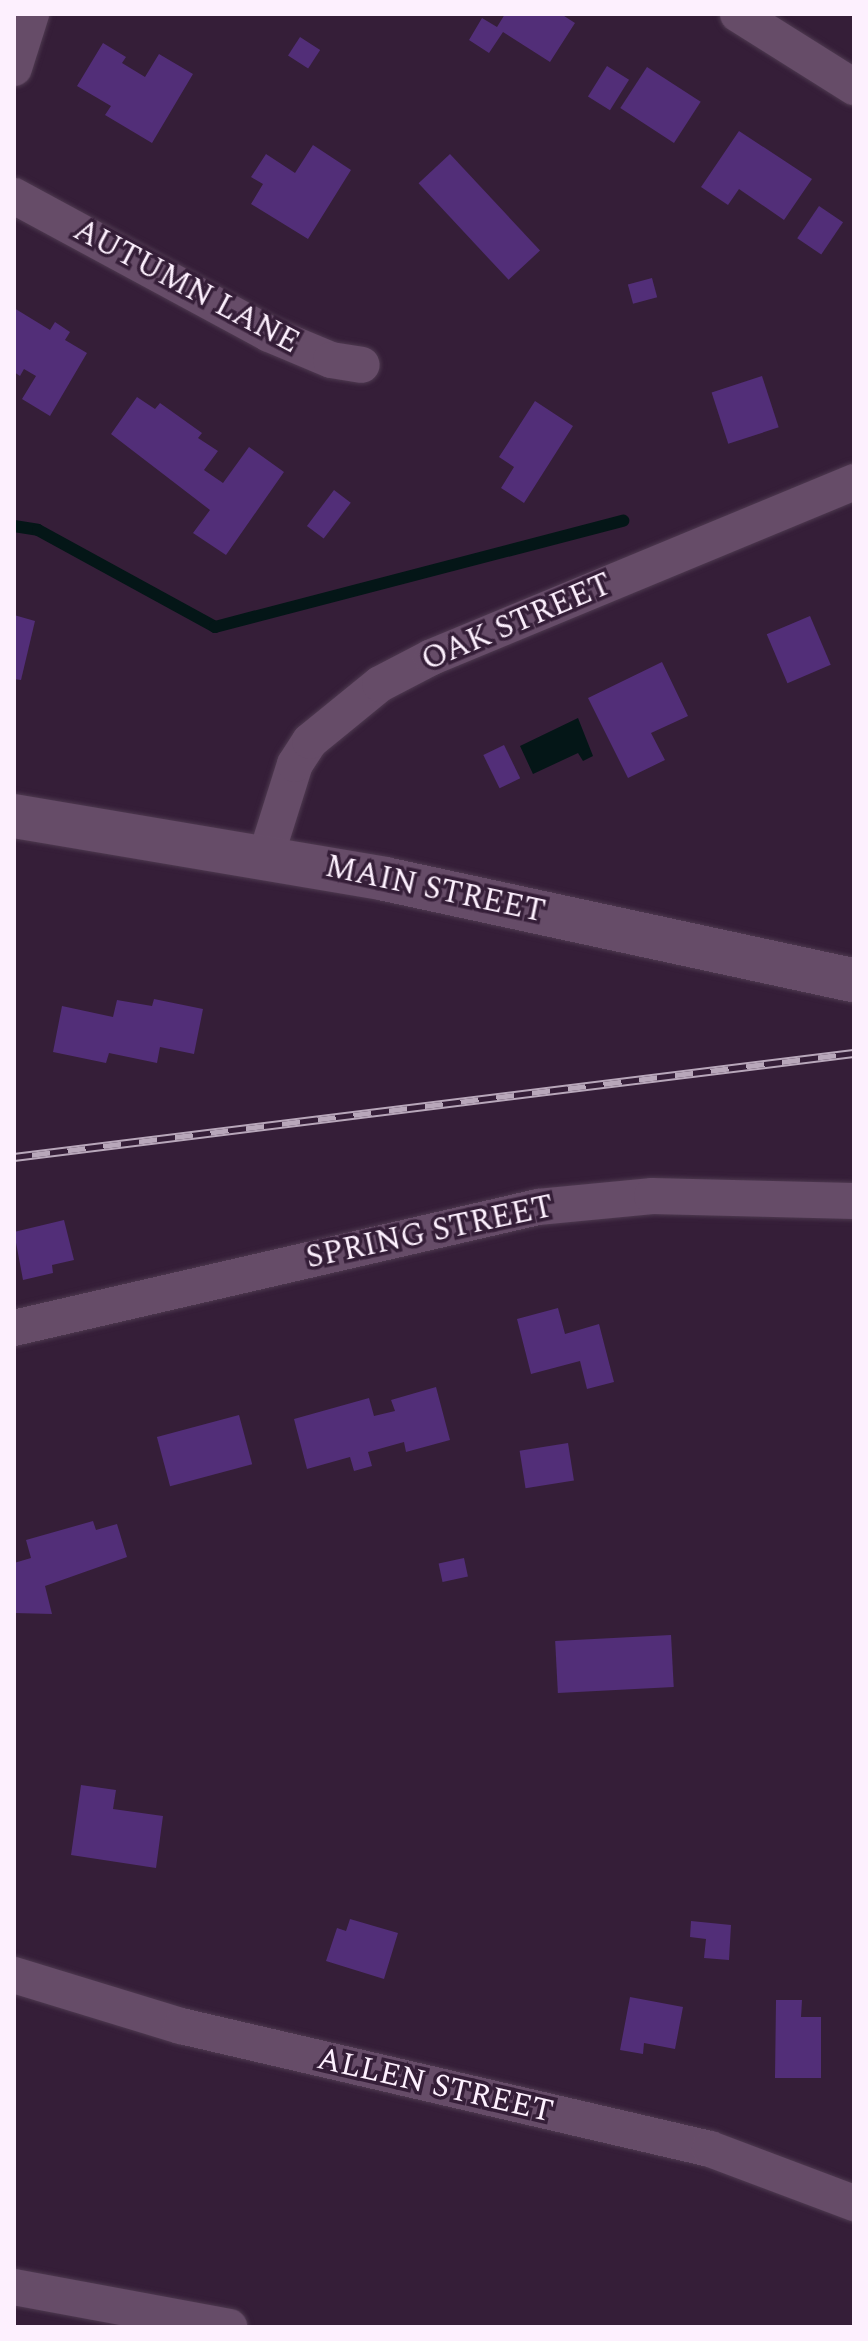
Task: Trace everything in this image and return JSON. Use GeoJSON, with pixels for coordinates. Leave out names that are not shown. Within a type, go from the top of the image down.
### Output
{"type":"FeatureCollection","features":[{"type":"Feature","properties":{"kind":"main road","name":"MAIN STREET"},"geometry":{"type":"LineString","coordinates":[[14,816],[266,856],[854,980]]}},
{"type":"Feature","properties":{"kind":"street"},"geometry":{"type":"LineString","coordinates":[[14,68],[31,14]]}},
{"type":"Feature","properties":{"kind":"street"},"geometry":{"type":"LineString","coordinates":[[738,14],[854,87]]}},
{"type":"Feature","properties":{"kind":"street","name":"AUTUMN LANE"},"geometry":{"type":"LineString","coordinates":[[14,196],[269,334],[331,360],[362,365]]}},
{"type":"Feature","properties":{"kind":"street","name":"OAK STREET"},"geometry":{"type":"LineString","coordinates":[[266,856],[295,764],[310,741],[380,684],[444,651],[854,482]]}},
{"type":"Feature","properties":{"kind":"street","name":"SPRING STREET"},"geometry":{"type":"LineString","coordinates":[[14,1328],[538,1207],[652,1196],[854,1201]]}},
{"type":"Feature","properties":{"kind":"street","name":"ALLEN STREET"},"geometry":{"type":"LineString","coordinates":[[14,1975],[181,2026],[710,2149],[854,2203]]}},
{"type":"Feature","properties":{"kind":"street"},"geometry":{"type":"LineString","coordinates":[[14,2287],[229,2327]]}},
{"type":"Feature","properties":{"kind":"shaded area"},"geometry":{"type":"Polygon","coordinates":[[[578,718],[593,756],[583,761],[578,753],[533,774],[520,746],[578,718]]]}},
{"type":"Feature","properties":{"kind":"building"},"geometry":{"type":"Polygon","coordinates":[[[505,14],[561,14],[575,23],[550,62],[503,32],[489,53],[469,40],[482,18],[497,27],[505,14]]]}},
{"type":"Feature","properties":{"kind":"building"},"geometry":{"type":"Polygon","coordinates":[[[300,37],[320,50],[308,69],[288,55],[300,37]]]}},
{"type":"Feature","properties":{"kind":"building"},"geometry":{"type":"Polygon","coordinates":[[[103,43],[126,57],[122,63],[145,77],[159,54],[193,74],[152,143],[105,115],[111,106],[77,86],[103,43]]]}},
{"type":"Feature","properties":{"kind":"building"},"geometry":{"type":"Polygon","coordinates":[[[607,66],[629,80],[610,110],[588,97],[607,66]]]}},
{"type":"Feature","properties":{"kind":"building"},"geometry":{"type":"Polygon","coordinates":[[[647,67],[701,102],[674,143],[620,108],[647,67]]]}},
{"type":"Feature","properties":{"kind":"building"},"geometry":{"type":"Polygon","coordinates":[[[739,131],[812,179],[784,220],[739,189],[728,205],[701,187],[739,131]]]}},
{"type":"Feature","properties":{"kind":"building"},"geometry":{"type":"Polygon","coordinates":[[[313,145],[351,170],[308,239],[251,204],[263,184],[251,177],[266,154],[295,173],[313,145]]]}},
{"type":"Feature","properties":{"kind":"building"},"geometry":{"type":"Polygon","coordinates":[[[450,154],[540,251],[509,280],[419,183],[450,154]]]}},
{"type":"Feature","properties":{"kind":"building"},"geometry":{"type":"Polygon","coordinates":[[[819,206],[843,222],[821,255],[797,238],[819,206]]]}},
{"type":"Feature","properties":{"kind":"building"},"geometry":{"type":"Polygon","coordinates":[[[652,278],[657,297],[633,304],[628,284],[652,278]]]}},
{"type":"Feature","properties":{"kind":"building"},"geometry":{"type":"Polygon","coordinates":[[[14,308],[50,330],[55,322],[70,332],[65,340],[87,353],[50,416],[22,399],[36,376],[24,369],[20,376],[14,372],[14,308]]]}},
{"type":"Feature","properties":{"kind":"building"},"geometry":{"type":"Polygon","coordinates":[[[762,376],[779,427],[728,444],[712,392],[762,376]]]}},
{"type":"Feature","properties":{"kind":"building"},"geometry":{"type":"Polygon","coordinates":[[[137,397],[155,409],[160,403],[202,433],[198,438],[218,451],[204,470],[223,483],[249,447],[284,472],[226,555],[193,533],[210,510],[111,434],[137,397]]]}},
{"type":"Feature","properties":{"kind":"building"},"geometry":{"type":"Polygon","coordinates":[[[535,401],[573,426],[524,503],[501,488],[514,467],[499,457],[535,401]]]}},
{"type":"Feature","properties":{"kind":"building"},"geometry":{"type":"Polygon","coordinates":[[[334,490],[351,503],[324,539],[307,526],[334,490]]]}},
{"type":"Feature","properties":{"kind":"building"},"geometry":{"type":"Polygon","coordinates":[[[14,615],[35,621],[21,680],[14,679],[14,615]]]}},
{"type":"Feature","properties":{"kind":"building"},"geometry":{"type":"Polygon","coordinates":[[[810,616],[831,665],[787,683],[767,634],[810,616]]]}},
{"type":"Feature","properties":{"kind":"building"},"geometry":{"type":"Polygon","coordinates":[[[662,662],[688,716],[651,733],[665,760],[628,778],[588,698],[662,662]]]}},
{"type":"Feature","properties":{"kind":"building"},"geometry":{"type":"Polygon","coordinates":[[[504,745],[520,778],[500,788],[483,755],[504,745]]]}},
{"type":"Feature","properties":{"kind":"building"},"geometry":{"type":"Polygon","coordinates":[[[154,999],[203,1009],[194,1054],[160,1047],[157,1063],[109,1053],[106,1063],[53,1052],[62,1006],[113,1017],[117,1000],[152,1006],[154,999]]]}},
{"type":"Feature","properties":{"kind":"building"},"geometry":{"type":"Polygon","coordinates":[[[64,1220],[74,1260],[52,1265],[53,1273],[23,1280],[14,1232],[64,1220]]]}},
{"type":"Feature","properties":{"kind":"building"},"geometry":{"type":"Polygon","coordinates":[[[558,1308],[565,1334],[599,1324],[614,1382],[587,1389],[580,1361],[531,1374],[517,1319],[558,1308]]]}},
{"type":"Feature","properties":{"kind":"building"},"geometry":{"type":"Polygon","coordinates":[[[436,1387],[450,1440],[406,1452],[404,1442],[368,1452],[372,1466],[354,1471],[350,1457],[307,1469],[294,1419],[369,1398],[374,1416],[395,1411],[391,1400],[436,1387]]]}},
{"type":"Feature","properties":{"kind":"building"},"geometry":{"type":"Polygon","coordinates":[[[239,1415],[252,1464],[170,1486],[157,1437],[239,1415]]]}},
{"type":"Feature","properties":{"kind":"building"},"geometry":{"type":"Polygon","coordinates":[[[568,1443],[574,1481],[526,1488],[520,1451],[568,1443]]]}},
{"type":"Feature","properties":{"kind":"building"},"geometry":{"type":"Polygon","coordinates":[[[93,1521],[96,1530],[117,1524],[127,1557],[45,1586],[52,1614],[14,1613],[14,1563],[31,1558],[26,1540],[93,1521]]]}},
{"type":"Feature","properties":{"kind":"building"},"geometry":{"type":"Polygon","coordinates":[[[464,1558],[468,1577],[443,1582],[439,1563],[464,1558]]]}},
{"type":"Feature","properties":{"kind":"building"},"geometry":{"type":"Polygon","coordinates":[[[671,1635],[674,1687],[558,1693],[555,1641],[671,1635]]]}},
{"type":"Feature","properties":{"kind":"building"},"geometry":{"type":"Polygon","coordinates":[[[81,1785],[116,1790],[113,1809],[163,1816],[156,1868],[71,1855],[81,1785]]]}},
{"type":"Feature","properties":{"kind":"building"},"geometry":{"type":"Polygon","coordinates":[[[350,1919],[398,1933],[384,1979],[326,1961],[337,1928],[346,1931],[350,1919]]]}},
{"type":"Feature","properties":{"kind":"building"},"geometry":{"type":"Polygon","coordinates":[[[691,1921],[731,1925],[729,1960],[704,1958],[706,1939],[690,1937],[691,1921]]]}},
{"type":"Feature","properties":{"kind":"building"},"geometry":{"type":"Polygon","coordinates":[[[630,1997],[683,2007],[675,2049],[644,2043],[643,2054],[620,2050],[630,1997]]]}},
{"type":"Feature","properties":{"kind":"building"},"geometry":{"type":"Polygon","coordinates":[[[776,2000],[802,2000],[801,2017],[821,2017],[821,2078],[775,2078],[776,2000]]]}},
{"type":"Feature","properties":{"kind":"waterway"},"geometry":{"type":"LineString","coordinates":[[14,526],[38,530],[215,627],[623,521]]}},
{"type":"Feature","properties":{"kind":"railway"},"geometry":{"type":"LineString","coordinates":[[14,1157],[854,1053]]}}]}
